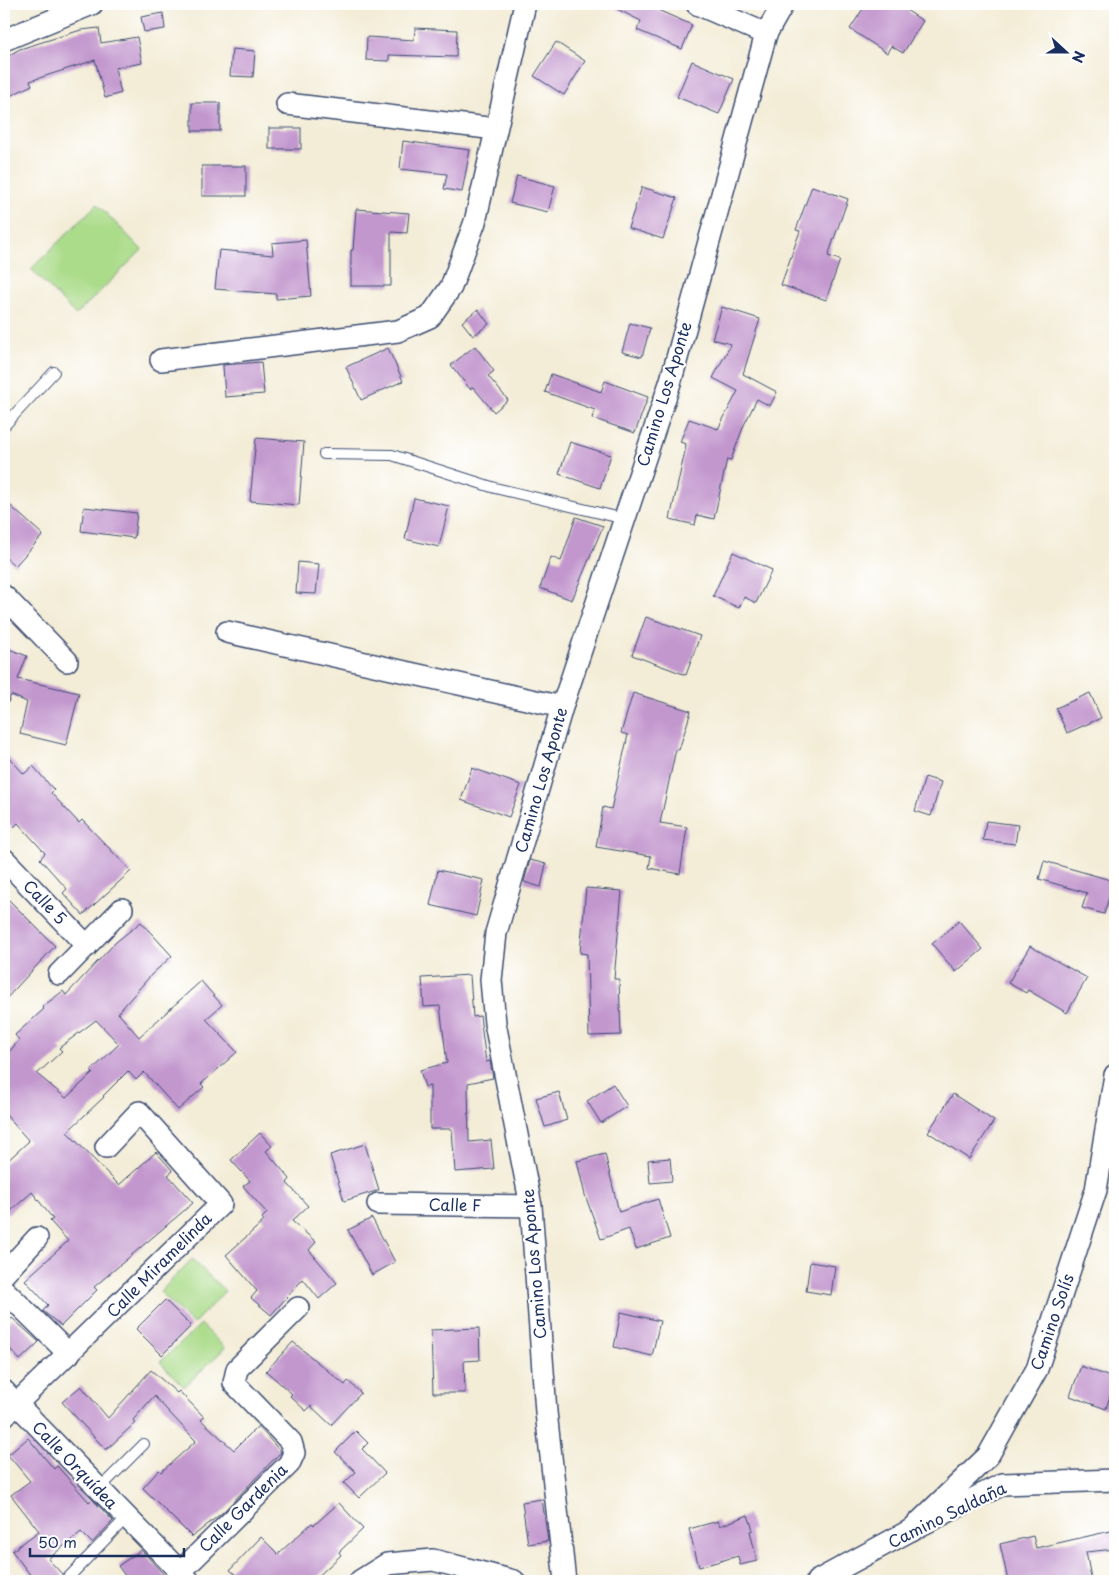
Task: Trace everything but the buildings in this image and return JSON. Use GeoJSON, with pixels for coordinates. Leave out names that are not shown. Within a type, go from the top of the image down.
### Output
{"type":"FeatureCollection","features":[{"type":"Feature","properties":{"kind":"street"},"geometry":{"type":"LineString","coordinates":[[4,40],[92,4]]}},
{"type":"Feature","properties":{"kind":"street"},"geometry":{"type":"LineString","coordinates":[[161,360],[398,331],[430,317],[451,287],[475,222],[525,4]]}},
{"type":"Feature","properties":{"kind":"street"},"geometry":{"type":"LineString","coordinates":[[697,4],[766,34]]}},
{"type":"Feature","properties":{"kind":"street","name":"Camino Los Aponte"},"geometry":{"type":"LineString","coordinates":[[565,1581],[546,1412],[531,1206],[494,1023],[491,980],[496,933],[562,707],[671,380],[766,34],[783,4]]}},
{"type":"Feature","properties":{"kind":"street"},"geometry":{"type":"LineString","coordinates":[[286,104],[496,129]]}},
{"type":"Feature","properties":{"kind":"street"},"geometry":{"type":"LineString","coordinates":[[4,596],[67,660]]}},
{"type":"Feature","properties":{"kind":"street"},"geometry":{"type":"LineString","coordinates":[[227,632],[562,707]]}},
{"type":"Feature","properties":{"kind":"street","name":"Calle 5"},"geometry":{"type":"LineString","coordinates":[[4,859],[87,946]]}},
{"type":"Feature","properties":{"kind":"street"},"geometry":{"type":"LineString","coordinates":[[59,974],[122,909]]}},
{"type":"Feature","properties":{"kind":"street","name":"Camino Solís"},"geometry":{"type":"LineString","coordinates":[[911,1530],[988,1456],[1037,1369],[1096,1190],[1115,1075]]}},
{"type":"Feature","properties":{"kind":"street","name":"Calle Miramelinda"},"geometry":{"type":"LineString","coordinates":[[8,1403],[69,1354],[221,1204],[139,1112],[106,1147]]}},
{"type":"Feature","properties":{"kind":"street","name":"Calle F"},"geometry":{"type":"LineString","coordinates":[[378,1204],[531,1206]]}},
{"type":"Feature","properties":{"kind":"street"},"geometry":{"type":"LineString","coordinates":[[4,1274],[37,1238]]}},
{"type":"Feature","properties":{"kind":"street"},"geometry":{"type":"LineString","coordinates":[[4,1290],[69,1354]]}},
{"type":"Feature","properties":{"kind":"street","name":"Calle Gardenia"},"geometry":{"type":"LineString","coordinates":[[184,1576],[289,1464],[294,1453],[291,1442],[234,1383],[234,1376],[237,1369],[298,1308]]}},
{"type":"Feature","properties":{"kind":"street","name":"Calle Orquídea"},"geometry":{"type":"LineString","coordinates":[[8,1403],[184,1576]]}},
{"type":"Feature","properties":{"kind":"street","name":"Camino Saldaña"},"geometry":{"type":"LineString","coordinates":[[817,1581],[911,1530],[1003,1484],[1115,1480]]}},
{"type":"Feature","properties":{"kind":"street"},"geometry":{"type":"LineString","coordinates":[[360,1581],[387,1564],[434,1560],[514,1581]]}},
{"type":"Feature","properties":{"kind":"lane"},"geometry":{"type":"LineString","coordinates":[[4,426],[54,372]]}},
{"type":"Feature","properties":{"kind":"lane"},"geometry":{"type":"LineString","coordinates":[[324,454],[392,455],[495,488],[625,519]]}},
{"type":"Feature","properties":{"kind":"lane"},"geometry":{"type":"LineString","coordinates":[[98,1490],[144,1444]]}},
{"type":"Feature","properties":{"kind":"lane"},"geometry":{"type":"LineString","coordinates":[[68,1578],[126,1518]]}},
{"type":"Feature","properties":{"kind":"green space"},"geometry":{"type":"Polygon","coordinates":[[[97,204],[142,250],[76,315],[31,269],[97,204]]]}},
{"type":"Feature","properties":{"kind":"green space"},"geometry":{"type":"Polygon","coordinates":[[[192,1259],[225,1291],[193,1324],[160,1292],[192,1259]]]}},
{"type":"Feature","properties":{"kind":"green space"},"geometry":{"type":"Polygon","coordinates":[[[201,1324],[225,1348],[184,1387],[160,1362],[201,1324]]]}}]}
